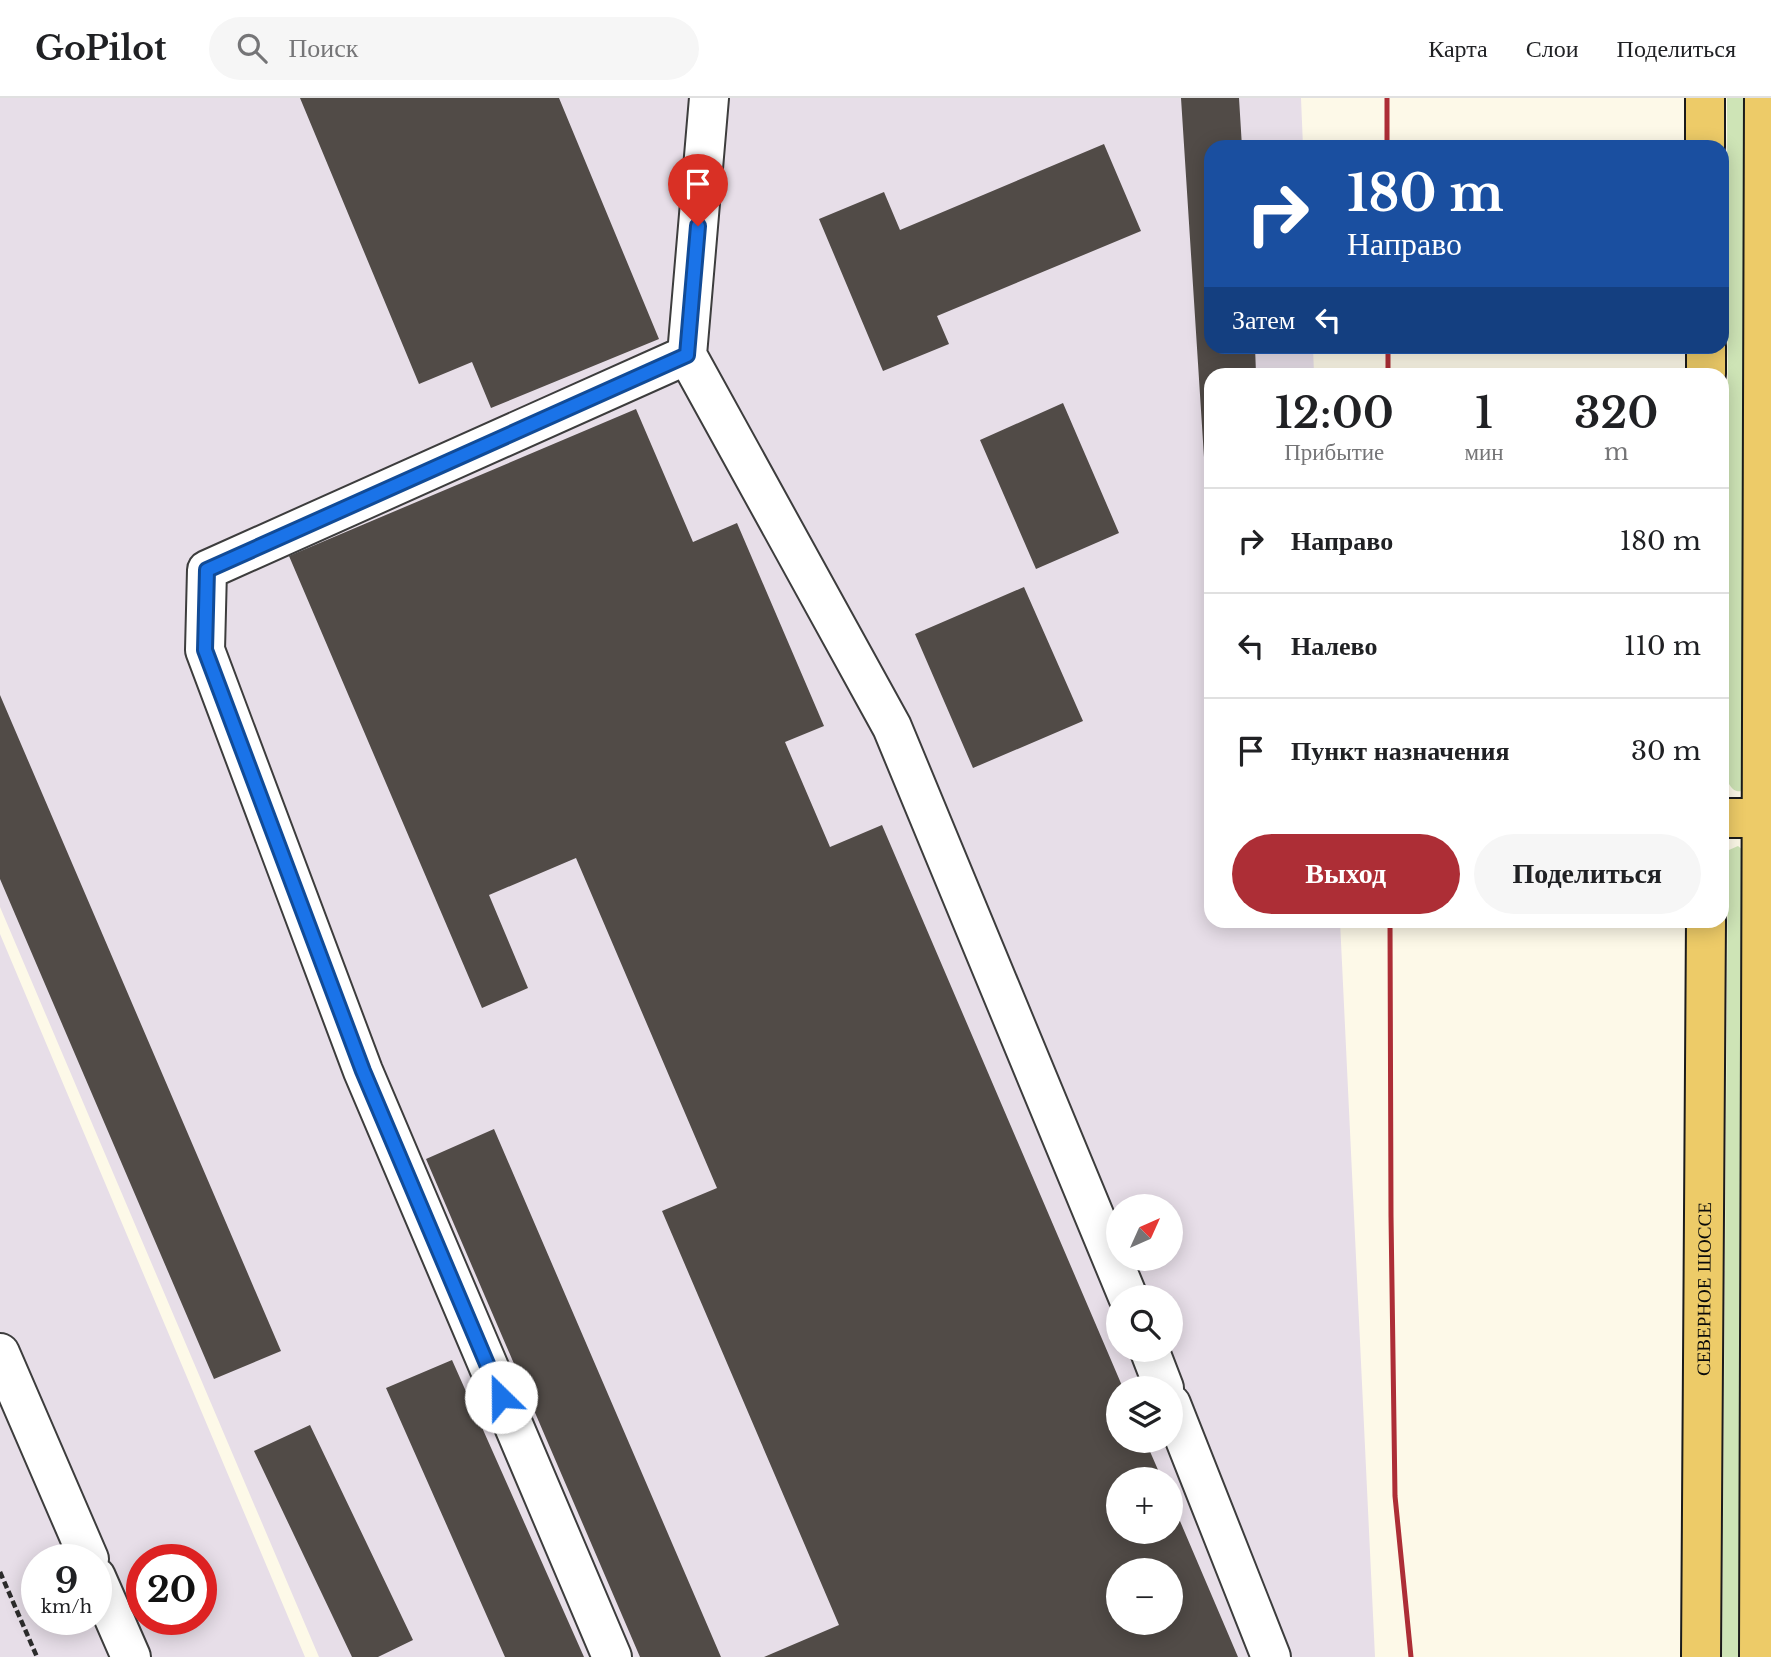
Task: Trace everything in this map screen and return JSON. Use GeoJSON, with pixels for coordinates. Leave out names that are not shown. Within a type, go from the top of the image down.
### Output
{"type":"FeatureCollection","features":[{"type":"Feature","properties":{"kind":"main road"},"geometry":{"type":"LineString","coordinates":[[1705,98],[1705,140]]}},
{"type":"Feature","properties":{"kind":"main road"},"geometry":{"type":"LineString","coordinates":[[1759,1657],[1766,1314],[1764,98]]}},
{"type":"Feature","properties":{"kind":"main road"},"geometry":{"type":"LineString","coordinates":[[1729,817],[1767,816]]}},
{"type":"Feature","properties":{"kind":"main road","name":"СЕВЕРНОЕ ШОССЕ"},"geometry":{"type":"LineString","coordinates":[[1701,1657],[1706,928]]}},
{"type":"Feature","properties":{"kind":"lane"},"geometry":{"type":"LineString","coordinates":[[709,98],[687,355],[892,727],[1123,1285]]}},
{"type":"Feature","properties":{"kind":"lane"},"geometry":{"type":"LineString","coordinates":[[612,1657],[363,1071],[205,650],[207,570],[687,355]]}},
{"type":"Feature","properties":{"kind":"lane"},"geometry":{"type":"LineString","coordinates":[[0,1353],[83,1544]]}},
{"type":"Feature","properties":{"kind":"lane"},"geometry":{"type":"LineString","coordinates":[[1183,1434],[1271,1657]]}},
{"type":"Feature","properties":{"kind":"lane"},"geometry":{"type":"LineString","coordinates":[[112,1614],[131,1657]]}},
{"type":"Feature","properties":{"kind":"path"},"geometry":{"type":"LineString","coordinates":[[0,1572],[37,1657]]}},
{"type":"Feature","properties":{"kind":"shaded area"},"geometry":{"type":"Polygon","coordinates":[[[0,98],[1301,98],[1303,140],[1204,140],[1204,354],[1313,354],[1314,368],[1204,368],[1204,928],[1340,928],[1375,1657],[319,1657],[0,907],[0,98]]]}},
{"type":"Feature","properties":{"kind":"shaded area"},"geometry":{"type":"Polygon","coordinates":[[[0,934],[305,1657],[0,1657],[0,934]]]}},
{"type":"Feature","properties":{"kind":"green space"},"geometry":{"type":"Polygon","coordinates":[[[1727,98],[1745,98],[1743,791],[1734,790],[1729,784],[1727,98]]]}},
{"type":"Feature","properties":{"kind":"green space"},"geometry":{"type":"Polygon","coordinates":[[[1738,846],[1745,852],[1742,1657],[1722,1657],[1729,850],[1738,846]]]}},
{"type":"Feature","properties":{"kind":"building"},"geometry":{"type":"Polygon","coordinates":[[[300,98],[559,98],[659,339],[491,408],[472,362],[419,384],[300,98]]]}},
{"type":"Feature","properties":{"kind":"building"},"geometry":{"type":"Polygon","coordinates":[[[1181,98],[1239,98],[1242,140],[1204,140],[1204,354],[1255,354],[1256,368],[1204,368],[1204,457],[1181,98]]]}},
{"type":"Feature","properties":{"kind":"building"},"geometry":{"type":"Polygon","coordinates":[[[1104,144],[1141,231],[937,316],[949,344],[883,371],[819,219],[884,192],[900,230],[1104,144]]]}},
{"type":"Feature","properties":{"kind":"building"},"geometry":{"type":"Polygon","coordinates":[[[1063,403],[1119,533],[1036,569],[980,440],[1063,403]]]}},
{"type":"Feature","properties":{"kind":"building"},"geometry":{"type":"Polygon","coordinates":[[[636,409],[693,542],[737,523],[824,726],[785,742],[830,847],[882,825],[1106,1348],[1106,1362],[1112,1362],[1118,1376],[1106,1376],[1106,1453],[1151,1453],[1157,1467],[1106,1467],[1106,1544],[1183,1544],[1183,1528],[1238,1657],[764,1657],[839,1625],[662,1211],[717,1188],[576,858],[489,895],[528,988],[482,1008],[289,556],[636,409]]]}},
{"type":"Feature","properties":{"kind":"building"},"geometry":{"type":"Polygon","coordinates":[[[1024,587],[1083,721],[973,768],[915,634],[1024,587]]]}},
{"type":"Feature","properties":{"kind":"building"},"geometry":{"type":"Polygon","coordinates":[[[0,695],[281,1351],[214,1379],[0,879],[0,695]]]}},
{"type":"Feature","properties":{"kind":"building"},"geometry":{"type":"Polygon","coordinates":[[[494,1129],[721,1657],[640,1657],[426,1159],[494,1129]]]}},
{"type":"Feature","properties":{"kind":"building"},"geometry":{"type":"Polygon","coordinates":[[[452,1360],[584,1657],[505,1657],[386,1388],[452,1360]]]}},
{"type":"Feature","properties":{"kind":"building"},"geometry":{"type":"Polygon","coordinates":[[[310,1425],[413,1640],[378,1657],[352,1657],[254,1451],[310,1425]]]}},
{"type":"Feature","properties":{"kind":"railway"},"geometry":{"type":"LineString","coordinates":[[1387,98],[1387,140]]}},
{"type":"Feature","properties":{"kind":"railway"},"geometry":{"type":"LineString","coordinates":[[1388,354],[1388,368]]}},
{"type":"Feature","properties":{"kind":"railway"},"geometry":{"type":"LineString","coordinates":[[1390,928],[1395,1496],[1411,1657]]}},
{"type":"Feature","properties":{"kind":"route"},"geometry":{"type":"LineString","coordinates":[[501,1397],[363,1071],[205,650],[207,570],[687,355],[698,226]]}}]}
